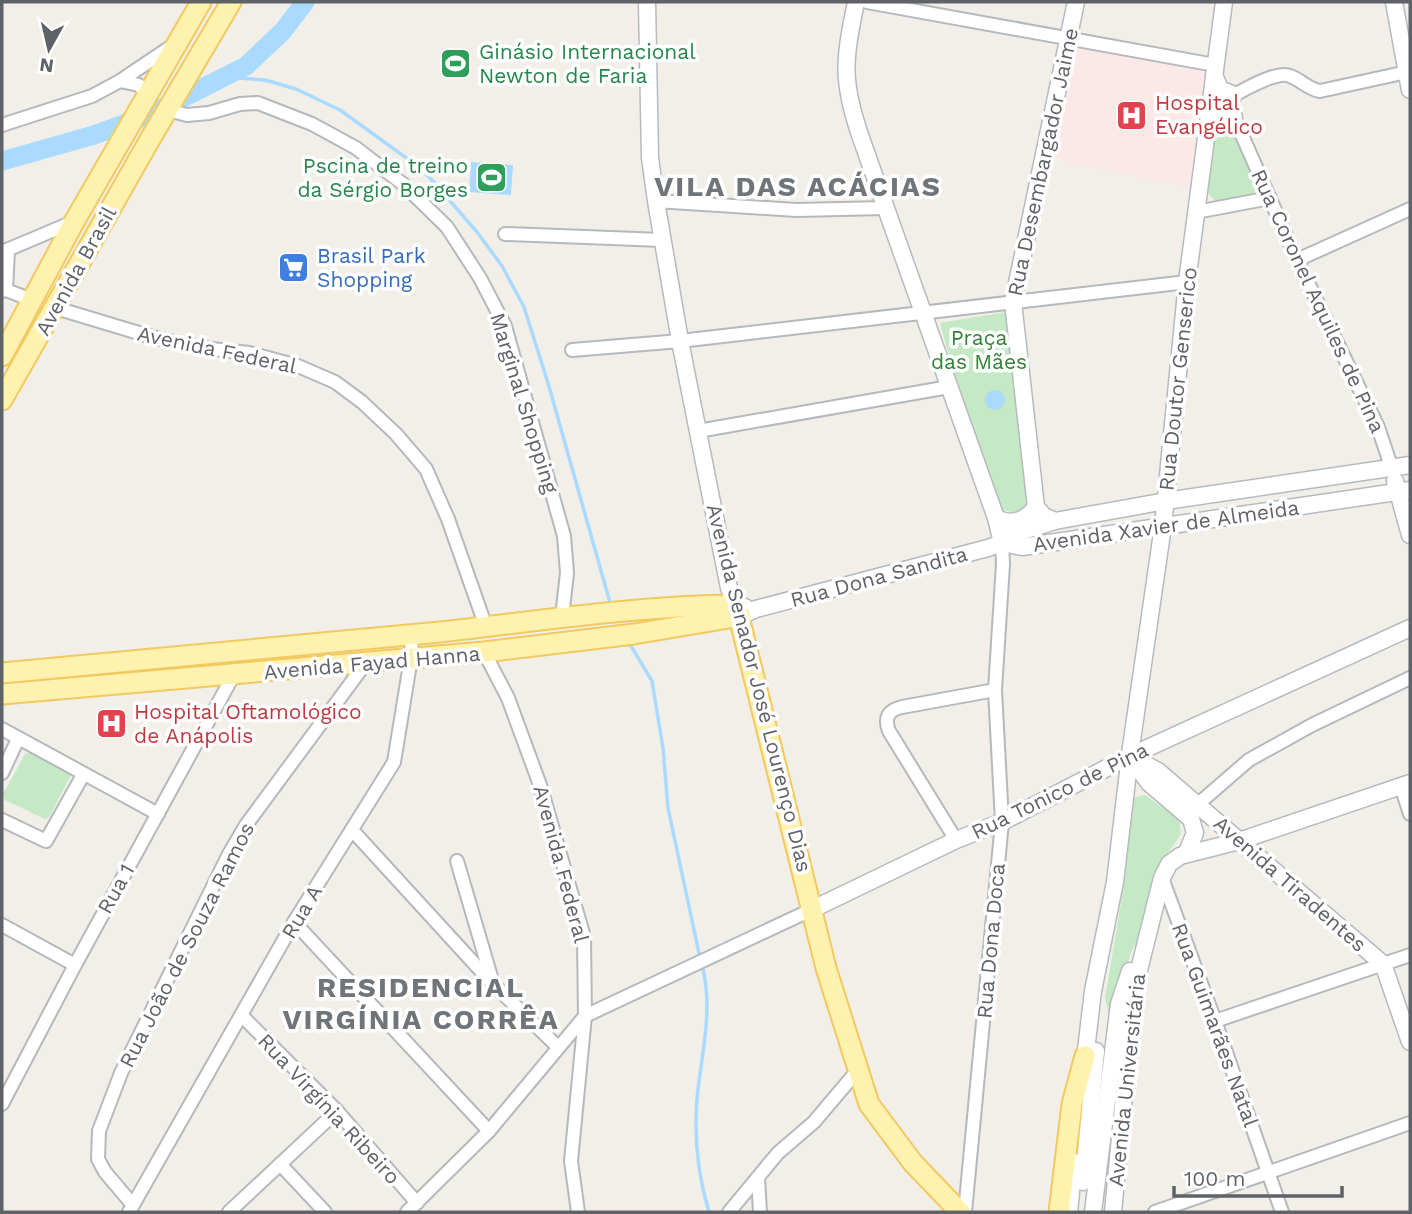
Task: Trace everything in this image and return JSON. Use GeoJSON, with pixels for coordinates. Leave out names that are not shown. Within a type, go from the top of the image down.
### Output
{"type":"FeatureCollection","features":[{"type":"Feature","properties":{"kind":"main road","name":"Avenida Brasil"},"geometry":{"type":"LineString","coordinates":[[2,356],[74,222],[201,2]]}},
{"type":"Feature","properties":{"kind":"main road","name":"Avenida Brasil"},"geometry":{"type":"LineString","coordinates":[[2,400],[231,2]]}},
{"type":"Feature","properties":{"kind":"main road","name":"Avenida Senador José Lourenço Dias"},"geometry":{"type":"LineString","coordinates":[[647,2],[650,158],[680,341],[729,588],[744,610],[826,968],[869,1104],[914,1163],[963,1212]]}},
{"type":"Feature","properties":{"kind":"main road"},"geometry":{"type":"LineString","coordinates":[[856,2],[845,52],[847,91],[925,313],[948,387],[996,518],[1002,543]]}},
{"type":"Feature","properties":{"kind":"main road","name":"Rua Desembargador Jaime"},"geometry":{"type":"LineString","coordinates":[[1035,507],[1013,302],[1076,2]]}},
{"type":"Feature","properties":{"kind":"main road","name":"Rua Doutor Genserico"},"geometry":{"type":"LineString","coordinates":[[1130,756],[1163,526],[1187,282],[1224,2]]}},
{"type":"Feature","properties":{"kind":"main road"},"geometry":{"type":"LineString","coordinates":[[1394,2],[1410,90]]}},
{"type":"Feature","properties":{"kind":"main road"},"geometry":{"type":"LineString","coordinates":[[1214,70],[1220,89],[1234,95]]}},
{"type":"Feature","properties":{"kind":"main road"},"geometry":{"type":"LineString","coordinates":[[1208,116],[1220,111],[1234,117]]}},
{"type":"Feature","properties":{"kind":"main road","name":"Avenida Xavier de Almeida"},"geometry":{"type":"LineString","coordinates":[[1002,543],[1019,532],[1055,521],[1166,501],[1410,465]]}},
{"type":"Feature","properties":{"kind":"main road"},"geometry":{"type":"LineString","coordinates":[[1392,469],[1404,491],[1410,535]]}},
{"type":"Feature","properties":{"kind":"main road","name":"Avenida Xavier de Almeida"},"geometry":{"type":"LineString","coordinates":[[1002,543],[1022,547],[1404,491]]}},
{"type":"Feature","properties":{"kind":"main road"},"geometry":{"type":"LineString","coordinates":[[996,518],[1007,522],[1019,521],[1028,516],[1035,507],[1044,516],[1055,521]]}},
{"type":"Feature","properties":{"kind":"main road","name":"Rua Dona Sandita"},"geometry":{"type":"LineString","coordinates":[[744,610],[1002,543]]}},
{"type":"Feature","properties":{"kind":"main road","name":"Avenida Fayad Hanna"},"geometry":{"type":"LineString","coordinates":[[2,673],[412,635],[562,617],[704,605],[744,610]]}},
{"type":"Feature","properties":{"kind":"main road","name":"Avenida Fayad Hanna"},"geometry":{"type":"LineString","coordinates":[[2,694],[233,676],[484,652],[624,635],[744,610]]}},
{"type":"Feature","properties":{"kind":"main road","name":"Rua Tonico de Pina"},"geometry":{"type":"LineString","coordinates":[[813,909],[956,840],[1002,822],[1130,756],[1410,628]]}},
{"type":"Feature","properties":{"kind":"main road"},"geometry":{"type":"LineString","coordinates":[[138,661],[140,682]]}},
{"type":"Feature","properties":{"kind":"main road"},"geometry":{"type":"LineString","coordinates":[[1130,756],[1149,783],[1191,820],[1195,832],[1186,854]]}},
{"type":"Feature","properties":{"kind":"main road","name":"Avenida Tiradentes"},"geometry":{"type":"LineString","coordinates":[[1130,756],[1158,771],[1383,964],[1410,1042]]}},
{"type":"Feature","properties":{"kind":"main road","name":"Avenida Universitária"},"geometry":{"type":"LineString","coordinates":[[1069,1212],[1097,963],[1115,882],[1130,756]]}},
{"type":"Feature","properties":{"kind":"main road"},"geometry":{"type":"LineString","coordinates":[[1162,878],[1169,864],[1186,854],[1240,841],[1406,785]]}},
{"type":"Feature","properties":{"kind":"main road","name":"Avenida Universitária"},"geometry":{"type":"LineString","coordinates":[[1113,1212],[1134,990],[1162,878]]}},
{"type":"Feature","properties":{"kind":"main road","name":"Avenida Universitária"},"geometry":{"type":"LineString","coordinates":[[1093,1212],[1119,1004],[1125,981],[1144,947]]}},
{"type":"Feature","properties":{"kind":"main road","name":"Avenida Universitária"},"geometry":{"type":"LineString","coordinates":[[1080,1212],[1099,1018],[1097,963]]}},
{"type":"Feature","properties":{"kind":"main road"},"geometry":{"type":"LineString","coordinates":[[1059,1212],[1072,1104],[1085,1056]]}},
{"type":"Feature","properties":{"kind":"street"},"geometry":{"type":"LineString","coordinates":[[867,2],[1069,39],[1214,70]]}},
{"type":"Feature","properties":{"kind":"street"},"geometry":{"type":"LineString","coordinates":[[2,125],[92,96],[177,43]]}},
{"type":"Feature","properties":{"kind":"street"},"geometry":{"type":"LineString","coordinates":[[1234,95],[1279,74],[1290,75],[1313,90],[1320,91],[1407,72]]}},
{"type":"Feature","properties":{"kind":"street"},"geometry":{"type":"LineString","coordinates":[[120,81],[139,85],[146,99]]}},
{"type":"Feature","properties":{"kind":"street","name":"Rua Coronel Aquiles de Pina"},"geometry":{"type":"LineString","coordinates":[[1234,95],[1230,108],[1297,260],[1378,427],[1392,469]]}},
{"type":"Feature","properties":{"kind":"street","name":"Marginal Shopping"},"geometry":{"type":"LineString","coordinates":[[168,110],[187,115],[258,103],[312,124],[356,148],[403,184],[447,227],[480,278],[505,327],[564,536],[567,573],[562,617]]}},
{"type":"Feature","properties":{"kind":"street"},"geometry":{"type":"LineString","coordinates":[[1196,212],[1270,198]]}},
{"type":"Feature","properties":{"kind":"street"},"geometry":{"type":"LineString","coordinates":[[656,201],[796,210],[886,208]]}},
{"type":"Feature","properties":{"kind":"street"},"geometry":{"type":"LineString","coordinates":[[1297,260],[1410,209]]}},
{"type":"Feature","properties":{"kind":"street"},"geometry":{"type":"LineString","coordinates":[[32,300],[4,290],[5,251],[74,222]]}},
{"type":"Feature","properties":{"kind":"street"},"geometry":{"type":"LineString","coordinates":[[505,234],[663,240]]}},
{"type":"Feature","properties":{"kind":"street"},"geometry":{"type":"LineString","coordinates":[[572,350],[680,341],[1187,282]]}},
{"type":"Feature","properties":{"kind":"street","name":"Avenida Federal"},"geometry":{"type":"LineString","coordinates":[[56,308],[152,337],[202,348],[249,353],[298,366],[335,382],[362,402],[396,434],[426,469],[449,519],[486,627]]}},
{"type":"Feature","properties":{"kind":"street"},"geometry":{"type":"LineString","coordinates":[[698,431],[948,387]]}},
{"type":"Feature","properties":{"kind":"street","name":"Rua Dona Doca"},"geometry":{"type":"LineString","coordinates":[[963,1212],[1002,822],[995,690],[1002,543]]}},
{"type":"Feature","properties":{"kind":"street","name":"Rua A"},"geometry":{"type":"LineString","coordinates":[[131,1208],[294,922],[394,762],[411,658],[412,635]]}},
{"type":"Feature","properties":{"kind":"street","name":"Avenida Federal"},"geometry":{"type":"LineString","coordinates":[[484,652],[508,698],[551,816],[584,937],[586,1016],[571,1161],[578,1212]]}},
{"type":"Feature","properties":{"kind":"street","name":"Rua João de Souza Ramos"},"geometry":{"type":"LineString","coordinates":[[131,1208],[98,1158],[99,1130],[121,1073],[229,854],[246,825],[365,664]]}},
{"type":"Feature","properties":{"kind":"street","name":"Rua 1"},"geometry":{"type":"LineString","coordinates":[[2,1104],[8,1079],[75,965],[233,676]]}},
{"type":"Feature","properties":{"kind":"street"},"geometry":{"type":"LineString","coordinates":[[1197,805],[1250,760],[1312,725],[1410,678]]}},
{"type":"Feature","properties":{"kind":"street"},"geometry":{"type":"LineString","coordinates":[[956,840],[889,731],[887,715],[902,706],[995,690]]}},
{"type":"Feature","properties":{"kind":"street"},"geometry":{"type":"LineString","coordinates":[[2,729],[158,814]]}},
{"type":"Feature","properties":{"kind":"street"},"geometry":{"type":"LineString","coordinates":[[2,773],[18,739]]}},
{"type":"Feature","properties":{"kind":"street"},"geometry":{"type":"LineString","coordinates":[[2,820],[46,841],[83,775]]}},
{"type":"Feature","properties":{"kind":"street"},"geometry":{"type":"LineString","coordinates":[[1406,785],[1410,814]]}},
{"type":"Feature","properties":{"kind":"street"},"geometry":{"type":"LineString","coordinates":[[352,830],[493,984],[558,1047]]}},
{"type":"Feature","properties":{"kind":"street"},"geometry":{"type":"LineString","coordinates":[[457,861],[493,984]]}},
{"type":"Feature","properties":{"kind":"street","name":"Rua Guimarães Natal"},"geometry":{"type":"LineString","coordinates":[[1162,878],[1282,1212]]}},
{"type":"Feature","properties":{"kind":"street","name":"Rua Tonico de Pina"},"geometry":{"type":"LineString","coordinates":[[586,1016],[710,955],[813,909]]}},
{"type":"Feature","properties":{"kind":"street"},"geometry":{"type":"LineString","coordinates":[[294,922],[489,1130]]}},
{"type":"Feature","properties":{"kind":"street"},"geometry":{"type":"LineString","coordinates":[[2,925],[75,965]]}},
{"type":"Feature","properties":{"kind":"street"},"geometry":{"type":"LineString","coordinates":[[1215,1021],[1410,955]]}},
{"type":"Feature","properties":{"kind":"street","name":"Rua Virgínia Ribeiro"},"geometry":{"type":"LineString","coordinates":[[242,1016],[337,1111],[412,1208]]}},
{"type":"Feature","properties":{"kind":"street"},"geometry":{"type":"LineString","coordinates":[[412,1208],[489,1130],[586,1016]]}},
{"type":"Feature","properties":{"kind":"street"},"geometry":{"type":"LineString","coordinates":[[729,1212],[778,1153],[814,1122],[858,1070]]}},
{"type":"Feature","properties":{"kind":"street"},"geometry":{"type":"LineString","coordinates":[[229,1212],[337,1111]]}},
{"type":"Feature","properties":{"kind":"street"},"geometry":{"type":"LineString","coordinates":[[1155,1212],[1410,1123]]}},
{"type":"Feature","properties":{"kind":"street"},"geometry":{"type":"LineString","coordinates":[[280,1164],[324,1212]]}},
{"type":"Feature","properties":{"kind":"street"},"geometry":{"type":"LineString","coordinates":[[758,1178],[760,1212]]}},
{"type":"Feature","properties":{"kind":"shaded area","name":"Hospital Evangélico"},"geometry":{"type":"Polygon","coordinates":[[[1074,45],[1210,72],[1191,188],[1052,158],[1074,45]]]}},
{"type":"Feature","properties":{"kind":"green space"},"geometry":{"type":"Polygon","coordinates":[[[1223,123],[1233,126],[1258,188],[1256,195],[1215,201],[1208,193],[1213,129],[1223,123]]]}},
{"type":"Feature","properties":{"kind":"green space","name":"Praça das Mães"},"geometry":{"type":"Polygon","coordinates":[[[1006,312],[1030,506],[1022,515],[997,508],[966,417],[940,323],[1006,312]]]}},
{"type":"Feature","properties":{"kind":"green space"},"geometry":{"type":"Polygon","coordinates":[[[35,751],[71,772],[49,817],[45,819],[5,800],[3,794],[25,754],[35,751]]]}},
{"type":"Feature","properties":{"kind":"green space"},"geometry":{"type":"Polygon","coordinates":[[[1145,795],[1179,819],[1181,834],[1154,873],[1140,938],[1132,950],[1116,1000],[1108,1011],[1105,998],[1125,880],[1133,798],[1145,795]]]}},
{"type":"Feature","properties":{"kind":"water","name":"Pscina de treino da Sérgio Borges"},"geometry":{"type":"Polygon","coordinates":[[[471,162],[513,165],[511,195],[469,192],[471,162]]]}},
{"type":"Feature","properties":{"kind":"water"},"geometry":{"type":"Polygon","coordinates":[[[995,390],[1002,393],[1005,400],[1002,407],[995,410],[988,407],[985,400],[988,393],[995,390]]]}},
{"type":"Feature","properties":{"kind":"waterway"},"geometry":{"type":"LineString","coordinates":[[2,161],[94,135],[149,115],[246,66],[283,31],[305,2]]}},
{"type":"Feature","properties":{"kind":"waterway"},"geometry":{"type":"LineString","coordinates":[[224,77],[265,80],[296,89],[340,110],[423,170],[477,232],[502,266],[524,307],[611,606]]}},
{"type":"Feature","properties":{"kind":"waterway"},"geometry":{"type":"LineString","coordinates":[[628,641],[652,681],[663,748],[668,808],[700,958]]}},
{"type":"Feature","properties":{"kind":"waterway"},"geometry":{"type":"LineString","coordinates":[[702,965],[707,1016],[696,1128],[700,1170],[709,1212]]}},
{"type":"Feature","properties":{"kind":"place","name":"Ginásio Internacional Newton de Faria"},"geometry":{"type":"Point","coordinates":[456,64]}},
{"type":"Feature","properties":{"kind":"place","name":"Hospital Evangélico"},"geometry":{"type":"Point","coordinates":[1132,115]}},
{"type":"Feature","properties":{"kind":"place","name":"Pscina de treino da Sérgio Borges"},"geometry":{"type":"Point","coordinates":[491,178]}},
{"type":"Feature","properties":{"kind":"place","name":"Brasil Park Shopping"},"geometry":{"type":"Point","coordinates":[294,268]}},
{"type":"Feature","properties":{"kind":"place","name":"Hospital Oftamológico de Anápolis"},"geometry":{"type":"Point","coordinates":[111,724]}},
{"type":"Feature","properties":{"kind":"district","name":"VILA DAS ACÁCIAS"},"geometry":{"type":"Point","coordinates":[798,186]}},
{"type":"Feature","properties":{"kind":"district","name":"RESIDENCIAL VIRGÍNIA CORRÊA"},"geometry":{"type":"Point","coordinates":[421,1003]}}]}
